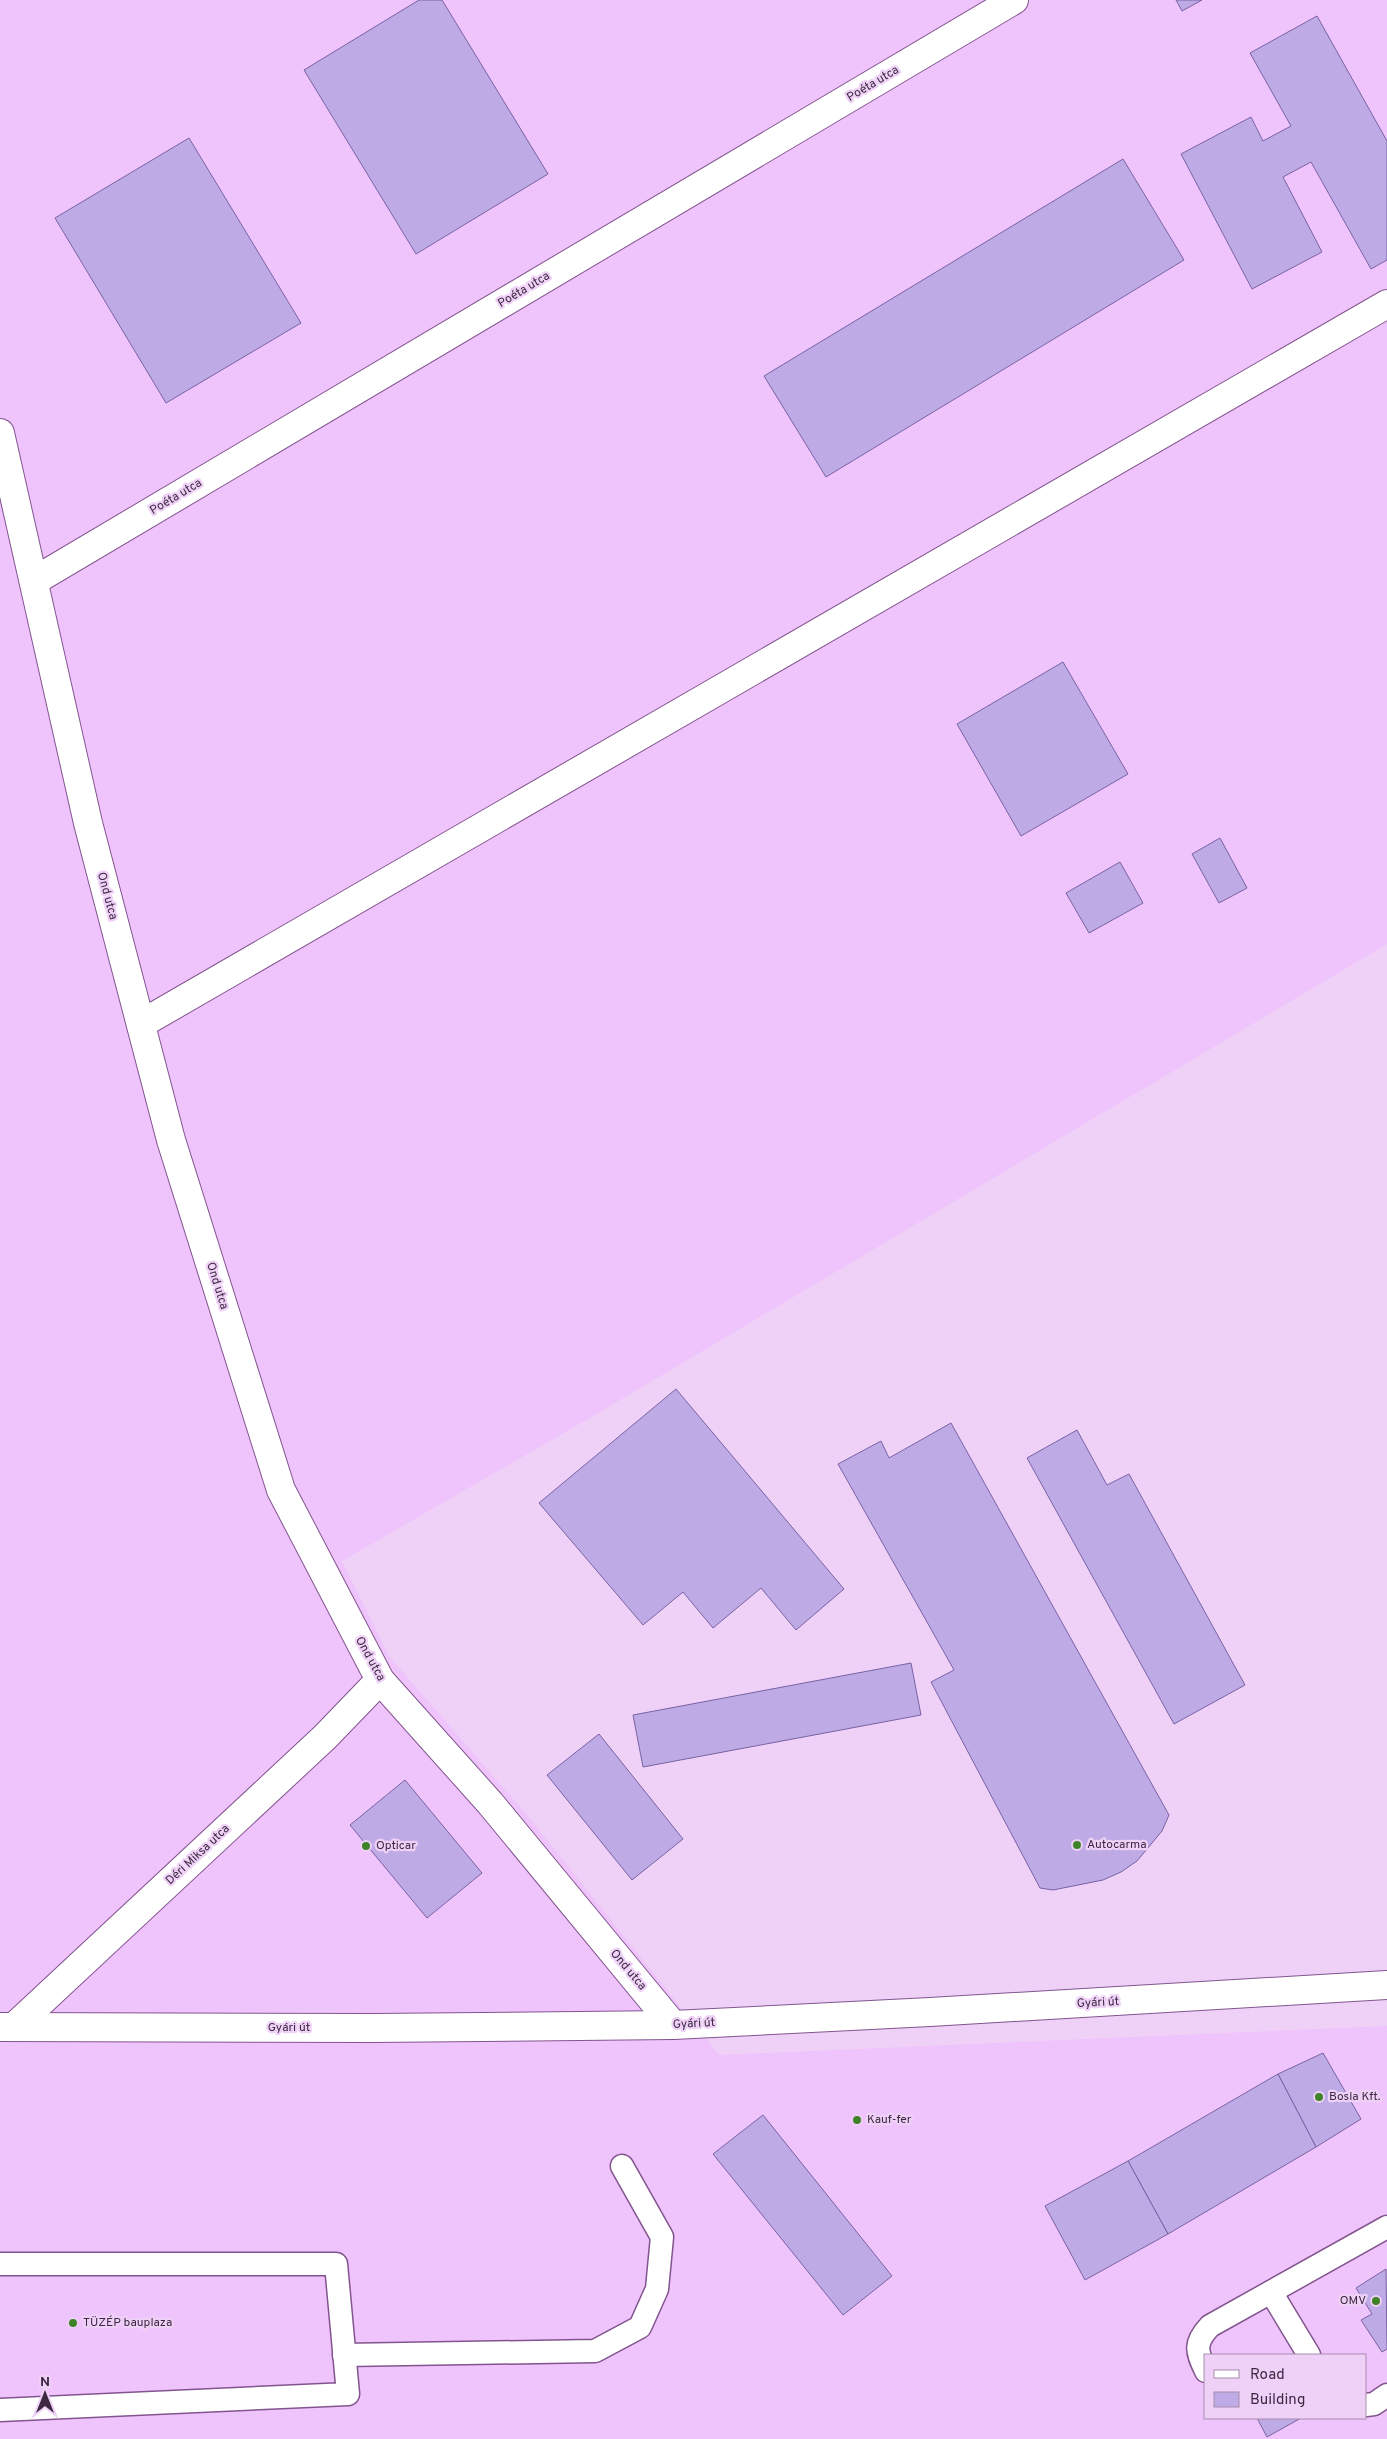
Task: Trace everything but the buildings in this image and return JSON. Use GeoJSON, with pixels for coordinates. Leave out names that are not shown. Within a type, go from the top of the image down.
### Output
{"type":"FeatureCollection","features":[{"type":"Feature","properties":{"kind":"street","name":"Poéta utca"},"geometry":{"type":"LineString","coordinates":[[34,581],[1014,0]]}},
{"type":"Feature","properties":{"kind":"street"},"geometry":{"type":"LineString","coordinates":[[141,1024],[1387,304]]}},
{"type":"Feature","properties":{"kind":"street","name":"Ond utca"},"geometry":{"type":"LineString","coordinates":[[0,433],[88,823],[171,1140],[281,1490],[380,1680],[490,1803],[673,2025]]}},
{"type":"Feature","properties":{"kind":"street","name":"Déri Miksa utca"},"geometry":{"type":"LineString","coordinates":[[7,2027],[325,1737],[380,1680]]}},
{"type":"Feature","properties":{"kind":"street","name":"Gyári út"},"geometry":{"type":"LineString","coordinates":[[7,2027],[382,2028],[673,2025],[1009,2008],[1387,1985]]}},
{"type":"Feature","properties":{"kind":"lane"},"geometry":{"type":"LineString","coordinates":[[344,2355],[596,2351],[640,2327],[657,2289],[662,2237],[622,2166]]}},
{"type":"Feature","properties":{"kind":"lane"},"geometry":{"type":"LineString","coordinates":[[1204,2368],[1198,2354],[1199,2338],[1210,2326],[1387,2227]]}},
{"type":"Feature","properties":{"kind":"lane"},"geometry":{"type":"LineString","coordinates":[[0,2264],[336,2264],[348,2394],[0,2410]]}},
{"type":"Feature","properties":{"kind":"lane"},"geometry":{"type":"LineString","coordinates":[[1271,2292],[1308,2354]]}},
{"type":"Feature","properties":{"kind":"lane"},"geometry":{"type":"LineString","coordinates":[[1367,2405],[1374,2404],[1387,2396]]}},
{"type":"Feature","properties":{"kind":"shaded area"},"geometry":{"type":"Polygon","coordinates":[[[0,0],[1387,0],[1387,944],[600,1412],[342,1561],[389,1656],[527,1815],[719,2055],[1387,2026],[1387,2439],[0,2439],[0,0]]]}},
{"type":"Feature","properties":{"kind":"place","name":"Autocarma"},"geometry":{"type":"Point","coordinates":[1077,1845]}},
{"type":"Feature","properties":{"kind":"place","name":"Opticar"},"geometry":{"type":"Point","coordinates":[366,1846]}},
{"type":"Feature","properties":{"kind":"place","name":"Bosla Kft."},"geometry":{"type":"Point","coordinates":[1319,2097]}},
{"type":"Feature","properties":{"kind":"place","name":"Kauf-fer"},"geometry":{"type":"Point","coordinates":[857,2120]}},
{"type":"Feature","properties":{"kind":"place","name":"OMV"},"geometry":{"type":"Point","coordinates":[1376,2301]}},
{"type":"Feature","properties":{"kind":"place","name":"TÜZÉP bauplaza"},"geometry":{"type":"Point","coordinates":[73,2323]}}]}
